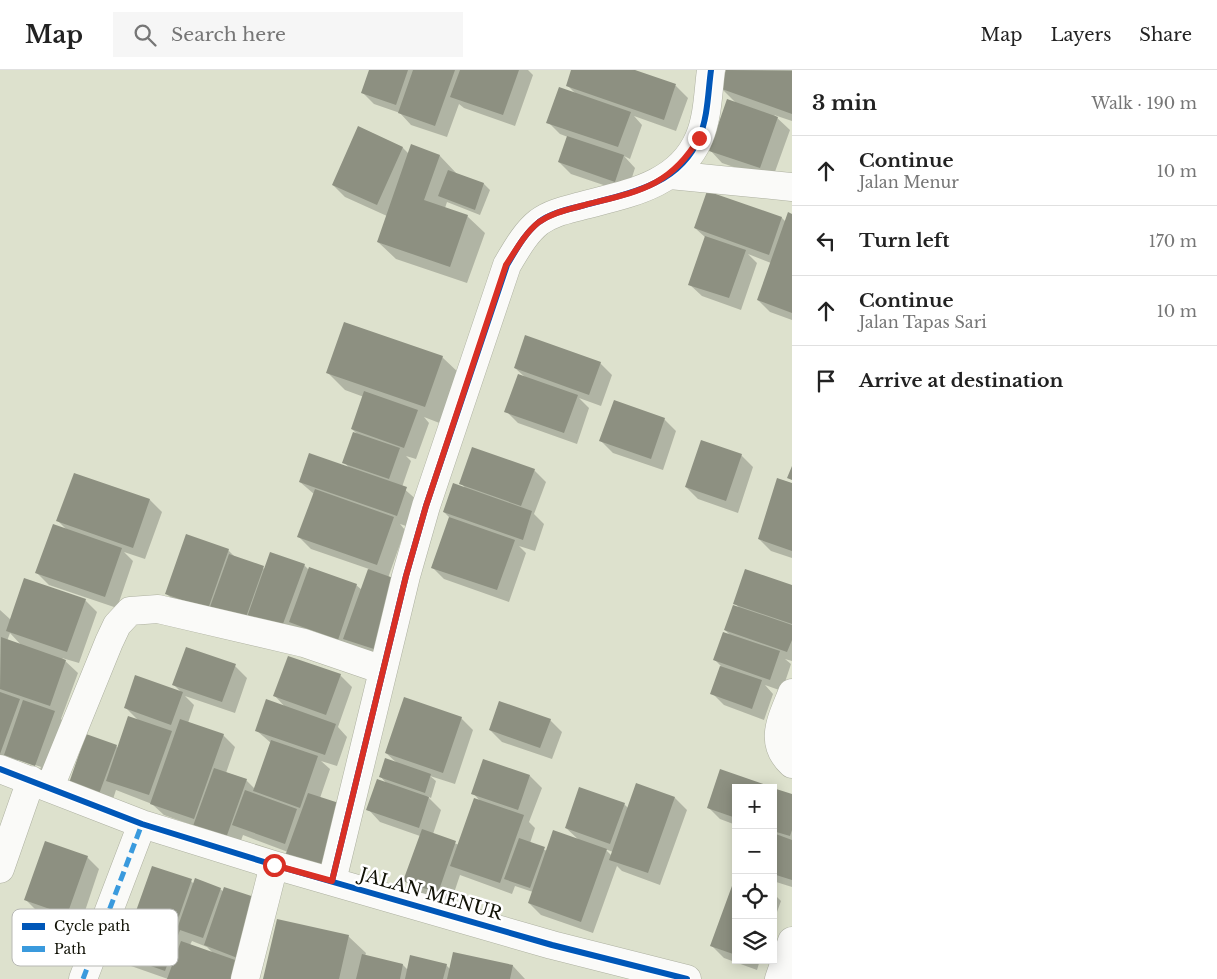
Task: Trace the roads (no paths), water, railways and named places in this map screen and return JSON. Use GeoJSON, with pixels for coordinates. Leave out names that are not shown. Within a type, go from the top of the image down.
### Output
{"type":"FeatureCollection","features":[{"type":"Feature","properties":{"kind":"street"},"geometry":{"type":"LineString","coordinates":[[332,881],[383,670],[426,506],[506,265],[525,235],[539,222],[555,213],[645,190],[670,174],[689,155],[699,138],[704,122],[710,70]]}},
{"type":"Feature","properties":{"kind":"street"},"geometry":{"type":"LineString","coordinates":[[670,174],[792,187]]}},
{"type":"Feature","properties":{"kind":"street"},"geometry":{"type":"LineString","coordinates":[[0,869],[117,625],[130,611],[158,608],[304,643],[383,670]]}},
{"type":"Feature","properties":{"kind":"street"},"geometry":{"type":"LineString","coordinates":[[792,693],[781,724],[778,741],[782,754],[792,764]]}},
{"type":"Feature","properties":{"kind":"street","name":"JALAN MENUR"},"geometry":{"type":"LineString","coordinates":[[0,769],[142,824],[274,865],[552,945],[687,979]]}},
{"type":"Feature","properties":{"kind":"street"},"geometry":{"type":"LineString","coordinates":[[110,909],[142,824]]}},
{"type":"Feature","properties":{"kind":"street"},"geometry":{"type":"LineString","coordinates":[[245,979],[274,865]]}},
{"type":"Feature","properties":{"kind":"street"},"geometry":{"type":"LineString","coordinates":[[779,979],[792,942]]}},
{"type":"Feature","properties":{"kind":"street"},"geometry":{"type":"LineString","coordinates":[[83,979],[88,966]]}}]}
